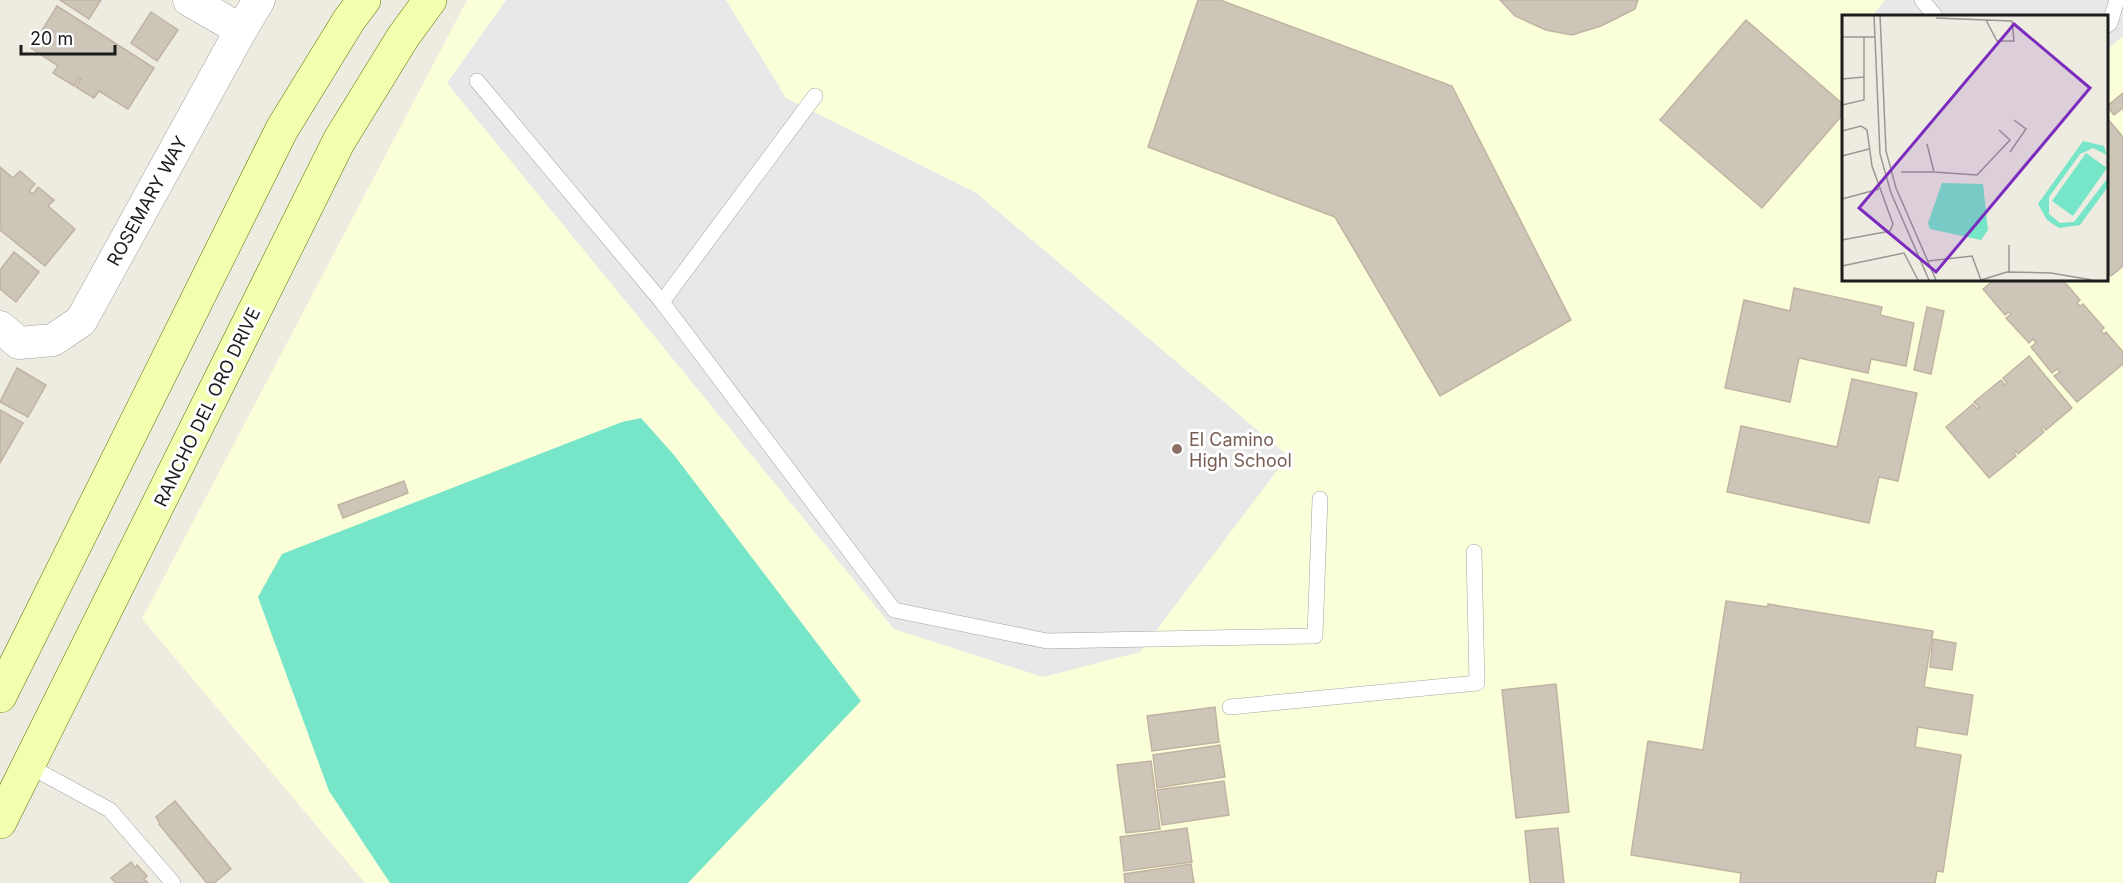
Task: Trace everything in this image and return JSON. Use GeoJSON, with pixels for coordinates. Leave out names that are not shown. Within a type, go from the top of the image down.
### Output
{"type":"FeatureCollection","features":[{"type":"Feature","properties":{"kind":"main road"},"geometry":{"type":"LineString","coordinates":[[0,696],[282,129],[349,20],[364,0]]}},
{"type":"Feature","properties":{"kind":"main road","name":"RANCHO DEL ORO DRIVE"},"geometry":{"type":"LineString","coordinates":[[0,822],[339,141],[430,0]]}},
{"type":"Feature","properties":{"kind":"street"},"geometry":{"type":"LineString","coordinates":[[189,0],[241,30]]}},
{"type":"Feature","properties":{"kind":"street","name":"ROSEMARY WAY"},"geometry":{"type":"LineString","coordinates":[[0,327],[19,343],[53,340],[81,321],[259,0]]}},
{"type":"Feature","properties":{"kind":"lane"},"geometry":{"type":"LineString","coordinates":[[1922,0],[1934,15]]}},
{"type":"Feature","properties":{"kind":"lane"},"geometry":{"type":"LineString","coordinates":[[2108,24],[2117,0]]}},
{"type":"Feature","properties":{"kind":"lane"},"geometry":{"type":"LineString","coordinates":[[477,81],[662,302],[894,610],[1047,641],[1315,636],[1320,499]]}},
{"type":"Feature","properties":{"kind":"lane"},"geometry":{"type":"LineString","coordinates":[[662,302],[815,96]]}},
{"type":"Feature","properties":{"kind":"lane"},"geometry":{"type":"LineString","coordinates":[[1230,707],[1477,683],[1474,552]]}},
{"type":"Feature","properties":{"kind":"lane"},"geometry":{"type":"LineString","coordinates":[[29,766],[110,810],[173,883]]}},
{"type":"Feature","properties":{"kind":"shaded area","name":"El Camino High School"},"geometry":{"type":"Polygon","coordinates":[[[467,0],[2123,0],[2123,883],[365,883],[142,619],[467,0]]]}},
{"type":"Feature","properties":{"kind":"shaded area"},"geometry":{"type":"Polygon","coordinates":[[[506,0],[726,0],[786,98],[975,192],[1288,456],[1140,652],[1043,677],[894,629],[447,83],[506,0]]]}},
{"type":"Feature","properties":{"kind":"shaded area"},"geometry":{"type":"Polygon","coordinates":[[[1885,0],[2123,0],[2123,36],[2108,49],[2108,15],[1873,15],[1885,0]]]}},
{"type":"Feature","properties":{"kind":"green space"},"geometry":{"type":"Polygon","coordinates":[[[641,418],[674,455],[861,701],[688,883],[390,883],[329,791],[258,597],[282,554],[622,422],[641,418]]]}},
{"type":"Feature","properties":{"kind":"building"},"geometry":{"type":"Polygon","coordinates":[[[60,0],[101,0],[89,19],[60,0]]]}},
{"type":"Feature","properties":{"kind":"building"},"geometry":{"type":"Polygon","coordinates":[[[1198,0],[1220,0],[1452,86],[1571,320],[1440,396],[1335,217],[1148,147],[1198,0]]]}},
{"type":"Feature","properties":{"kind":"building"},"geometry":{"type":"Polygon","coordinates":[[[1500,0],[1638,0],[1635,9],[1601,26],[1572,35],[1546,30],[1515,16],[1500,0]]]}},
{"type":"Feature","properties":{"kind":"building"},"geometry":{"type":"Polygon","coordinates":[[[57,6],[154,68],[128,109],[99,91],[94,98],[76,87],[81,79],[79,78],[74,86],[53,73],[58,66],[31,48],[57,6]]]}},
{"type":"Feature","properties":{"kind":"building"},"geometry":{"type":"Polygon","coordinates":[[[151,12],[178,30],[157,61],[131,43],[151,12]]]}},
{"type":"Feature","properties":{"kind":"building"},"geometry":{"type":"Polygon","coordinates":[[[1746,20],[1842,103],[1842,115],[1762,208],[1660,120],[1746,20]]]}},
{"type":"Feature","properties":{"kind":"building"},"geometry":{"type":"Polygon","coordinates":[[[2123,93],[2123,108],[2114,115],[2108,105],[2123,93]]]}},
{"type":"Feature","properties":{"kind":"building"},"geometry":{"type":"Polygon","coordinates":[[[2108,119],[2123,137],[2123,266],[2111,276],[2108,272],[2108,119]]]}},
{"type":"Feature","properties":{"kind":"building"},"geometry":{"type":"Polygon","coordinates":[[[0,167],[13,178],[20,171],[35,184],[29,191],[33,194],[38,187],[54,200],[48,206],[75,229],[45,266],[0,230],[0,167]]]}},
{"type":"Feature","properties":{"kind":"building"},"geometry":{"type":"Polygon","coordinates":[[[14,252],[39,272],[16,302],[0,289],[0,270],[14,252]]]}},
{"type":"Feature","properties":{"kind":"building"},"geometry":{"type":"Polygon","coordinates":[[[1994,280],[2063,280],[2080,300],[2077,303],[2080,306],[2083,304],[2104,328],[2101,331],[2104,334],[2106,332],[2123,352],[2123,364],[2077,402],[2054,376],[2060,372],[2057,369],[2052,373],[2031,347],[2036,343],[2033,339],[2029,343],[2006,318],[2011,314],[2009,312],[2005,315],[1983,289],[1994,280]]]}},
{"type":"Feature","properties":{"kind":"building"},"geometry":{"type":"Polygon","coordinates":[[[1794,288],[1882,307],[1880,315],[1914,323],[1906,366],[1871,359],[1868,373],[1799,358],[1790,402],[1725,388],[1744,300],[1790,311],[1794,288]]]}},
{"type":"Feature","properties":{"kind":"building"},"geometry":{"type":"Polygon","coordinates":[[[1927,307],[1944,311],[1931,374],[1914,370],[1927,307]]]}},
{"type":"Feature","properties":{"kind":"building"},"geometry":{"type":"Polygon","coordinates":[[[2029,356],[2072,408],[2046,430],[2041,428],[2044,432],[2018,454],[2016,451],[2014,453],[2016,456],[1989,478],[1946,427],[1973,404],[1977,409],[1979,407],[1974,402],[2001,380],[2005,385],[2007,383],[2003,378],[2029,356]]]}},
{"type":"Feature","properties":{"kind":"building"},"geometry":{"type":"Polygon","coordinates":[[[17,368],[46,385],[28,417],[0,402],[17,368]]]}},
{"type":"Feature","properties":{"kind":"building"},"geometry":{"type":"Polygon","coordinates":[[[1852,379],[1917,393],[1898,481],[1879,477],[1869,523],[1727,492],[1741,426],[1837,447],[1852,379]]]}},
{"type":"Feature","properties":{"kind":"building"},"geometry":{"type":"Polygon","coordinates":[[[0,410],[23,423],[0,463],[0,410]]]}},
{"type":"Feature","properties":{"kind":"building"},"geometry":{"type":"Polygon","coordinates":[[[404,481],[408,493],[343,518],[338,505],[404,481]]]}},
{"type":"Feature","properties":{"kind":"building"},"geometry":{"type":"Polygon","coordinates":[[[1726,601],[1768,607],[1768,604],[1933,631],[1924,687],[1973,695],[1967,735],[1918,727],[1915,747],[1961,755],[1943,872],[1937,871],[1935,883],[1740,883],[1741,873],[1631,855],[1648,741],[1703,750],[1726,601]]]}},
{"type":"Feature","properties":{"kind":"building"},"geometry":{"type":"Polygon","coordinates":[[[1933,639],[1956,643],[1952,670],[1930,667],[1933,639]]]}},
{"type":"Feature","properties":{"kind":"building"},"geometry":{"type":"Polygon","coordinates":[[[1556,684],[1569,812],[1516,818],[1502,690],[1556,684]]]}},
{"type":"Feature","properties":{"kind":"building"},"geometry":{"type":"Polygon","coordinates":[[[1215,707],[1219,742],[1152,751],[1147,716],[1215,707]]]}},
{"type":"Feature","properties":{"kind":"building"},"geometry":{"type":"Polygon","coordinates":[[[1220,745],[1225,777],[1157,788],[1153,755],[1220,745]]]}},
{"type":"Feature","properties":{"kind":"building"},"geometry":{"type":"Polygon","coordinates":[[[1151,761],[1160,829],[1126,833],[1117,765],[1151,761]]]}},
{"type":"Feature","properties":{"kind":"building"},"geometry":{"type":"Polygon","coordinates":[[[1224,781],[1229,815],[1162,825],[1157,790],[1224,781]]]}},
{"type":"Feature","properties":{"kind":"building"},"geometry":{"type":"Polygon","coordinates":[[[175,801],[231,869],[214,883],[207,883],[159,824],[156,817],[175,801]]]}},
{"type":"Feature","properties":{"kind":"building"},"geometry":{"type":"Polygon","coordinates":[[[1187,828],[1192,862],[1124,871],[1120,837],[1187,828]]]}},
{"type":"Feature","properties":{"kind":"building"},"geometry":{"type":"Polygon","coordinates":[[[1558,828],[1564,883],[1530,883],[1525,831],[1558,828]]]}},
{"type":"Feature","properties":{"kind":"building"},"geometry":{"type":"Polygon","coordinates":[[[131,862],[135,868],[137,865],[147,876],[144,879],[148,883],[116,883],[111,878],[131,862]]]}},
{"type":"Feature","properties":{"kind":"building"},"geometry":{"type":"Polygon","coordinates":[[[1191,864],[1194,883],[1125,883],[1124,874],[1191,864]]]}},
{"type":"Feature","properties":{"kind":"place","name":"El Camino High School"},"geometry":{"type":"Point","coordinates":[1177,449]}}]}
